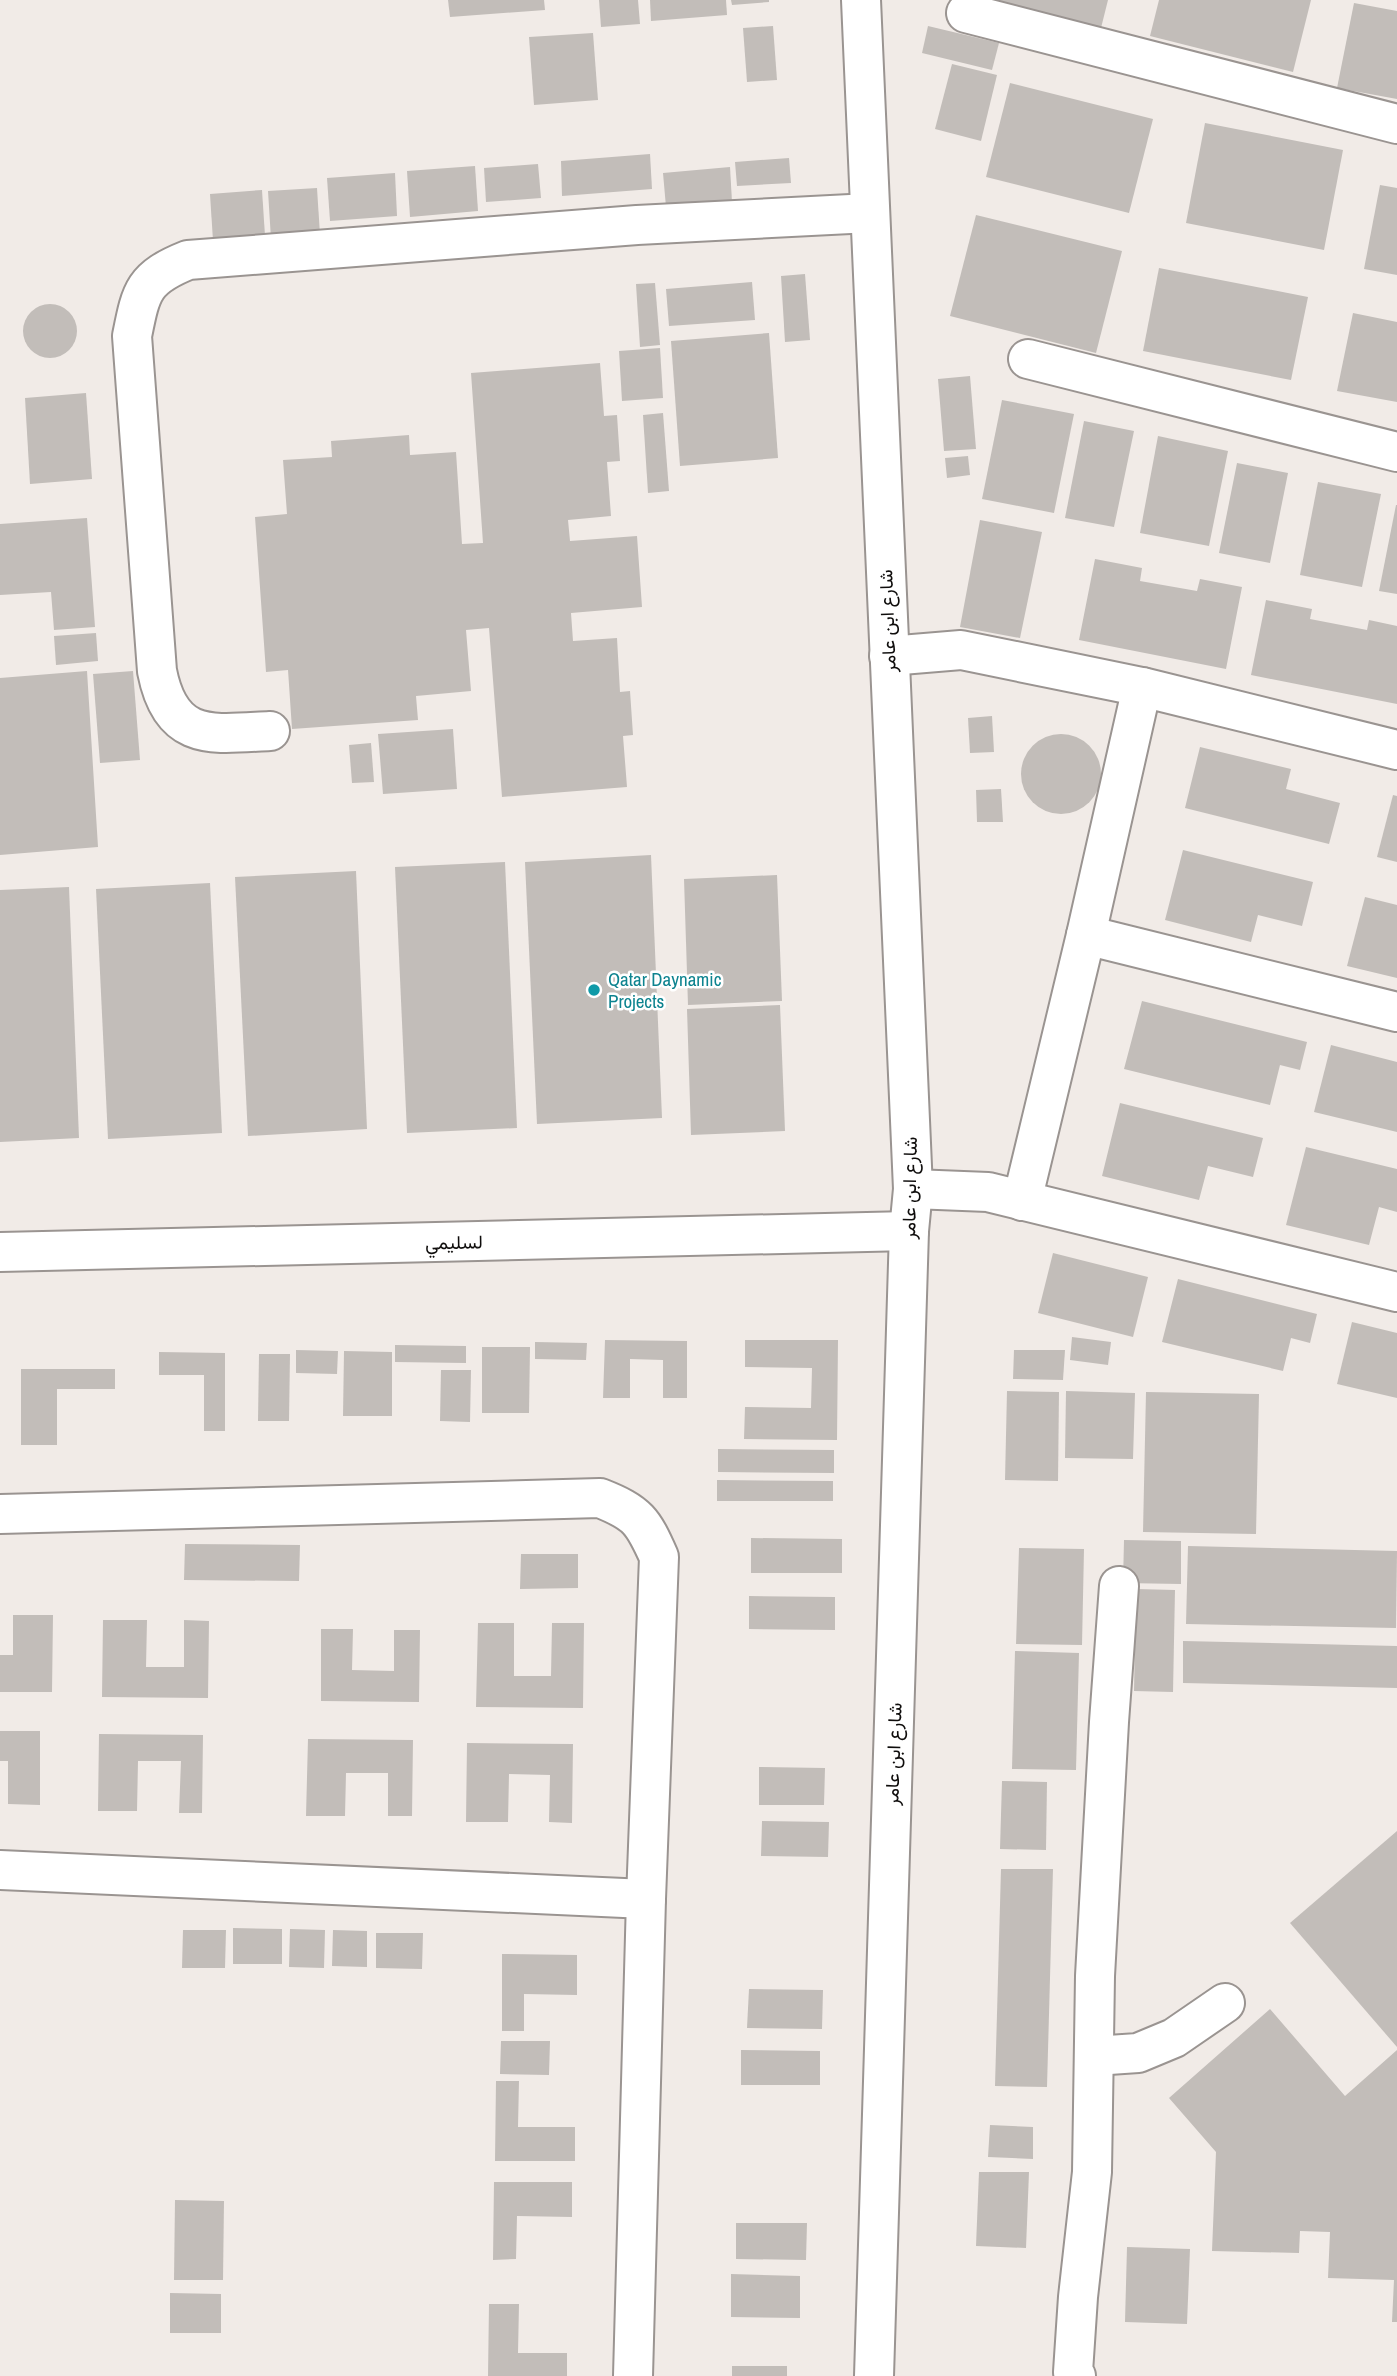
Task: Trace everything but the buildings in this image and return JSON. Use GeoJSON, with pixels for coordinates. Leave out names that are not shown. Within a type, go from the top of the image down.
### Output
{"type":"FeatureCollection","features":[{"type":"Feature","properties":{"kind":"street","name":"شارع ابن عامر"},"geometry":{"type":"LineString","coordinates":[[861,0],[912,1189],[874,2376]]}},
{"type":"Feature","properties":{"kind":"street"},"geometry":{"type":"LineString","coordinates":[[966,13],[1397,124]]}},
{"type":"Feature","properties":{"kind":"street"},"geometry":{"type":"LineString","coordinates":[[270,731],[212,734],[196,730],[167,706],[161,690],[157,671],[132,336],[147,285],[163,270],[188,260],[637,225],[870,214]]}},
{"type":"Feature","properties":{"kind":"street"},"geometry":{"type":"LineString","coordinates":[[1028,359],[1397,452]]}},
{"type":"Feature","properties":{"kind":"street"},"geometry":{"type":"LineString","coordinates":[[889,656],[961,650],[1142,687],[1397,751]]}},
{"type":"Feature","properties":{"kind":"street"},"geometry":{"type":"LineString","coordinates":[[1022,1201],[1142,687]]}},
{"type":"Feature","properties":{"kind":"street"},"geometry":{"type":"LineString","coordinates":[[1086,936],[1397,1013]]}},
{"type":"Feature","properties":{"kind":"street"},"geometry":{"type":"LineString","coordinates":[[912,1189],[988,1192],[1397,1292]]}},
{"type":"Feature","properties":{"kind":"street","name":"لسليمي"},"geometry":{"type":"LineString","coordinates":[[0,1252],[909,1231]]}},
{"type":"Feature","properties":{"kind":"street"},"geometry":{"type":"LineString","coordinates":[[0,1514],[600,1498],[627,1509],[647,1530],[659,1557],[632,2376]]}},
{"type":"Feature","properties":{"kind":"street"},"geometry":{"type":"LineString","coordinates":[[1076,2376],[1073,2372],[1078,2297],[1092,2172],[1095,1976],[1119,1586]]}},
{"type":"Feature","properties":{"kind":"street"},"geometry":{"type":"LineString","coordinates":[[0,1870],[646,1899]]}},
{"type":"Feature","properties":{"kind":"street"},"geometry":{"type":"LineString","coordinates":[[1094,2056],[1138,2053],[1174,2038],[1225,2003]]}},
{"type":"Feature","properties":{"kind":"place","name":"Qatar Daynamic Projects"},"geometry":{"type":"Point","coordinates":[594,990]}}]}
